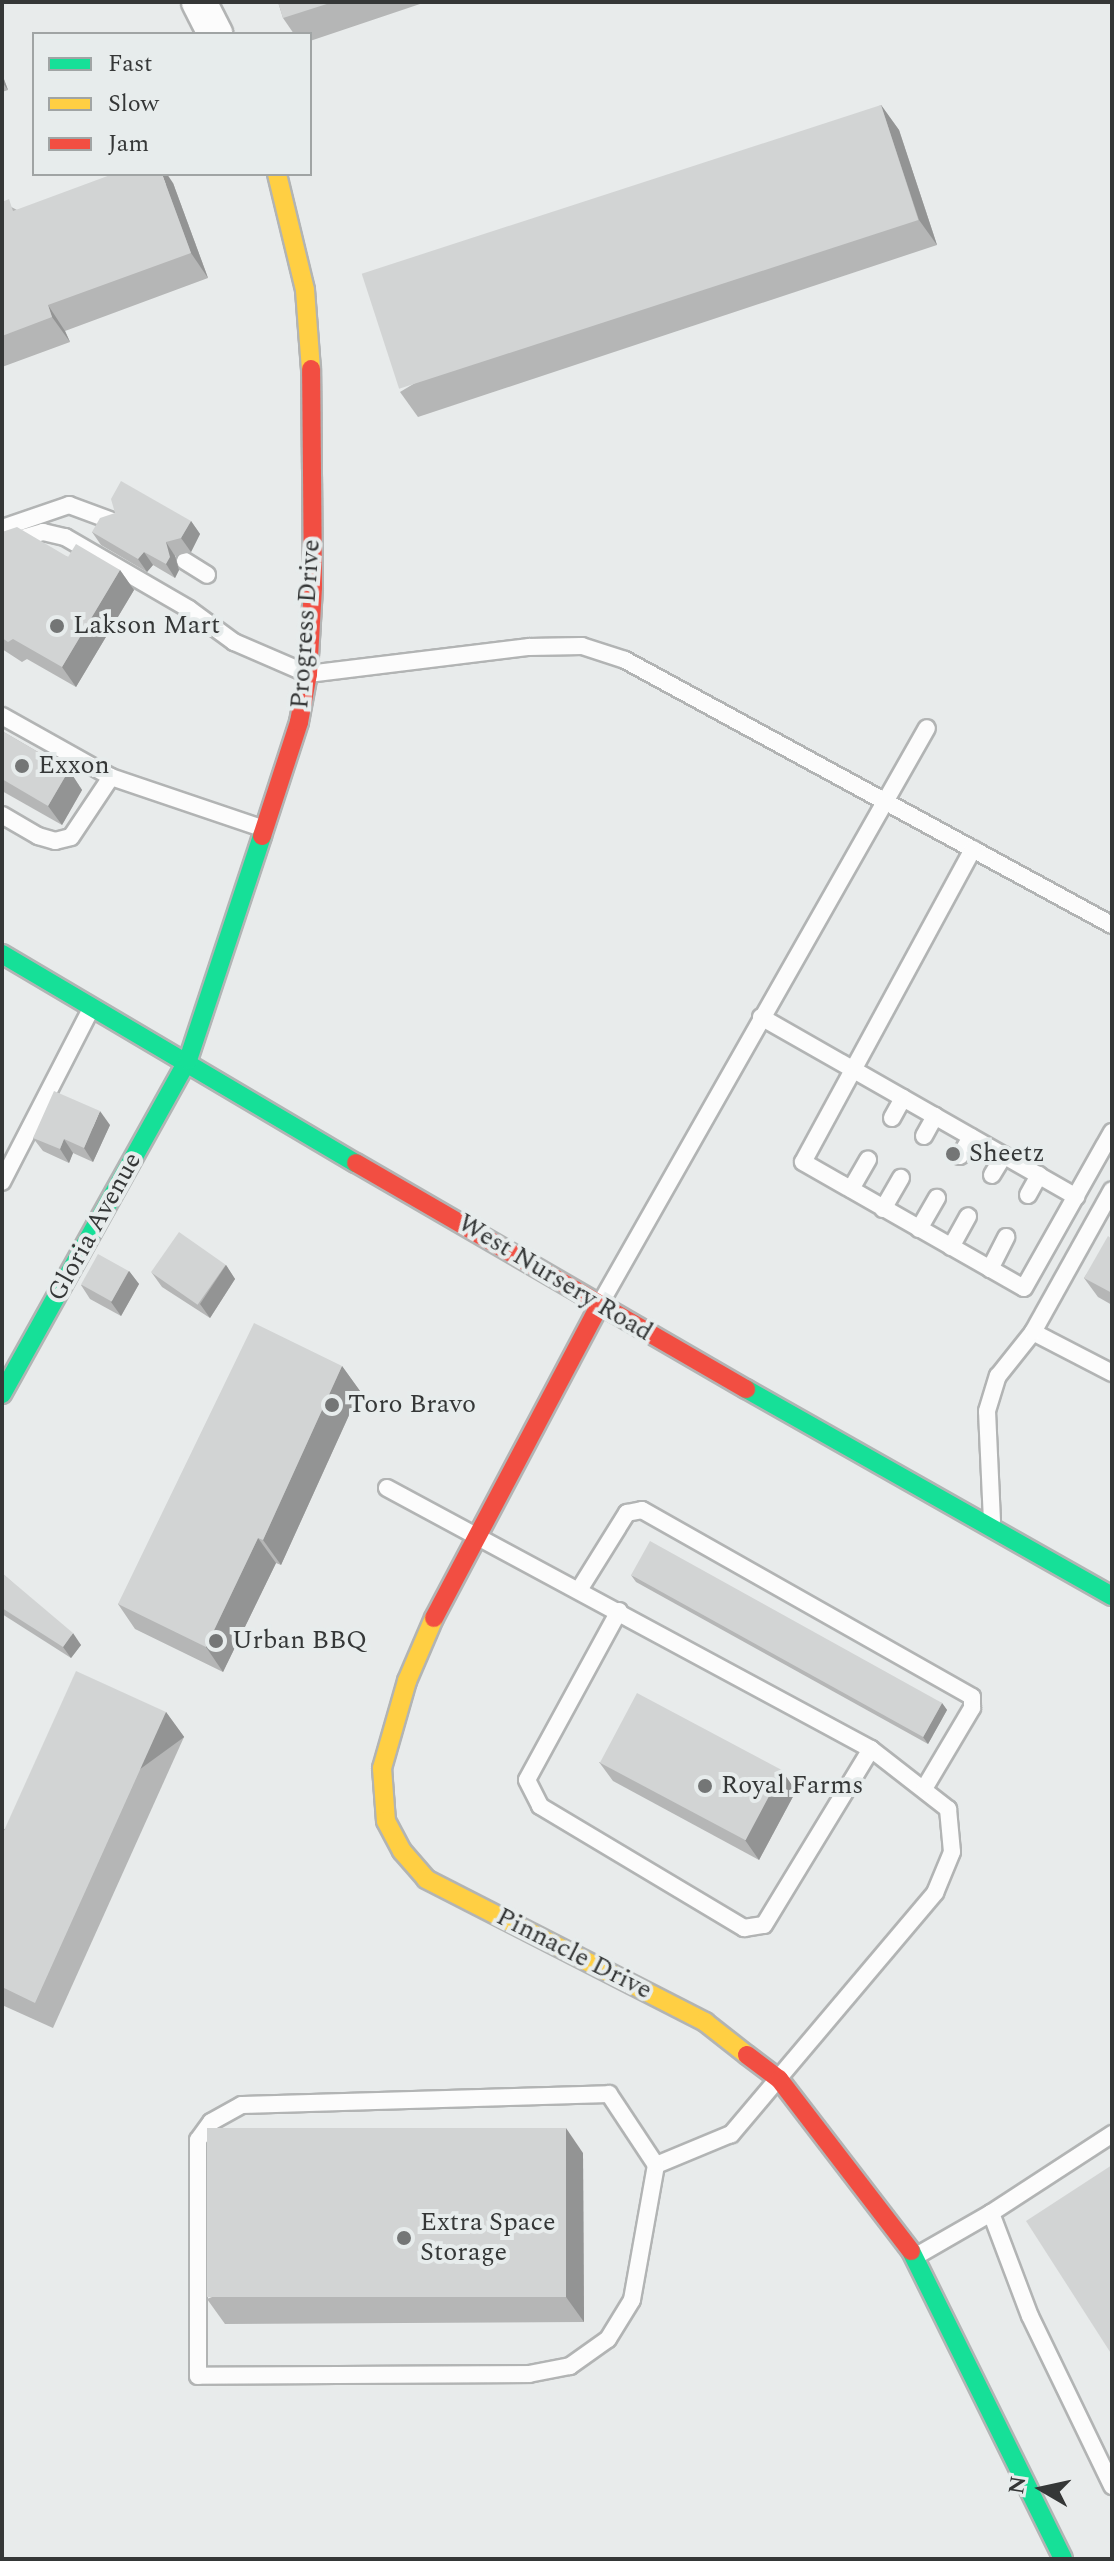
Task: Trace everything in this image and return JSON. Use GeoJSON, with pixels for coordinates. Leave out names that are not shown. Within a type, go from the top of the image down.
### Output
{"type":"FeatureCollection","features":[{"type":"Feature","properties":{"kind":"street"},"geometry":{"type":"LineString","coordinates":[[199,2],[214,32]]}},
{"type":"Feature","properties":{"kind":"street","name":"Progress Drive"},"geometry":{"type":"LineString","coordinates":[[188,1060],[299,722],[308,674],[314,410],[305,290],[277,176]]}},
{"type":"Feature","properties":{"kind":"street","name":"West Nursery Road"},"geometry":{"type":"LineString","coordinates":[[2,954],[188,1060],[599,1306],[992,1531],[1112,1596]]}},
{"type":"Feature","properties":{"kind":"street","name":"Gloria Avenue"},"geometry":{"type":"LineString","coordinates":[[2,1394],[188,1060]]}},
{"type":"Feature","properties":{"kind":"street","name":"Pinnacle Drive"},"geometry":{"type":"LineString","coordinates":[[599,1306],[476,1535],[407,1681],[382,1768],[386,1821],[402,1851],[426,1879],[705,2022],[779,2079],[915,2256],[1063,2559]]}},
{"type":"Feature","properties":{"kind":"lane"},"geometry":{"type":"LineString","coordinates":[[2,528],[69,505],[115,522]]}},
{"type":"Feature","properties":{"kind":"lane"},"geometry":{"type":"LineString","coordinates":[[2,544],[43,532],[65,537],[189,609],[234,642],[308,674],[388,660],[582,646],[636,665],[1112,925]]}},
{"type":"Feature","properties":{"kind":"lane"},"geometry":{"type":"LineString","coordinates":[[185,561],[207,575]]}},
{"type":"Feature","properties":{"kind":"lane"},"geometry":{"type":"LineString","coordinates":[[2,716],[111,777],[264,829]]}},
{"type":"Feature","properties":{"kind":"lane"},"geometry":{"type":"LineString","coordinates":[[599,1306],[883,799],[927,728]]}},
{"type":"Feature","properties":{"kind":"lane"},"geometry":{"type":"LineString","coordinates":[[2,815],[38,836],[55,841],[71,837],[111,777]]}},
{"type":"Feature","properties":{"kind":"lane"},"geometry":{"type":"LineString","coordinates":[[973,849],[803,1162],[1024,1288],[1112,1132]]}},
{"type":"Feature","properties":{"kind":"lane"},"geometry":{"type":"LineString","coordinates":[[2,1182],[93,1006]]}},
{"type":"Feature","properties":{"kind":"lane"},"geometry":{"type":"LineString","coordinates":[[761,1017],[1076,1197]]}},
{"type":"Feature","properties":{"kind":"lane"},"geometry":{"type":"LineString","coordinates":[[892,1118],[903,1098]]}},
{"type":"Feature","properties":{"kind":"lane"},"geometry":{"type":"LineString","coordinates":[[924,1136],[935,1116]]}},
{"type":"Feature","properties":{"kind":"lane"},"geometry":{"type":"LineString","coordinates":[[960,1156],[971,1137]]}},
{"type":"Feature","properties":{"kind":"lane"},"geometry":{"type":"LineString","coordinates":[[992,1175],[1004,1155]]}},
{"type":"Feature","properties":{"kind":"lane"},"geometry":{"type":"LineString","coordinates":[[851,1189],[868,1160]]}},
{"type":"Feature","properties":{"kind":"lane"},"geometry":{"type":"LineString","coordinates":[[1028,1195],[1039,1175]]}},
{"type":"Feature","properties":{"kind":"lane"},"geometry":{"type":"LineString","coordinates":[[883,1209],[901,1178]]}},
{"type":"Feature","properties":{"kind":"lane"},"geometry":{"type":"LineString","coordinates":[[992,1531],[987,1411],[998,1376],[1033,1332],[1112,1190]]}},
{"type":"Feature","properties":{"kind":"lane"},"geometry":{"type":"LineString","coordinates":[[919,1229],[937,1198]]}},
{"type":"Feature","properties":{"kind":"lane"},"geometry":{"type":"LineString","coordinates":[[951,1247],[968,1216]]}},
{"type":"Feature","properties":{"kind":"lane"},"geometry":{"type":"LineString","coordinates":[[990,1269],[1006,1237]]}},
{"type":"Feature","properties":{"kind":"lane"},"geometry":{"type":"LineString","coordinates":[[1033,1332],[1112,1373]]}},
{"type":"Feature","properties":{"kind":"lane"},"geometry":{"type":"LineString","coordinates":[[387,1488],[871,1749],[925,1787],[948,1809],[952,1852],[935,1893],[731,2134],[656,2165]]}},
{"type":"Feature","properties":{"kind":"lane"},"geometry":{"type":"LineString","coordinates":[[579,1590],[627,1513],[642,1510],[972,1697],[972,1708],[925,1787]]}},
{"type":"Feature","properties":{"kind":"lane"},"geometry":{"type":"LineString","coordinates":[[619,1611],[527,1780],[540,1806],[744,1928],[764,1925],[871,1749]]}},
{"type":"Feature","properties":{"kind":"lane"},"geometry":{"type":"LineString","coordinates":[[609,2094],[656,2165],[632,2300],[608,2339],[570,2366],[529,2374],[198,2376],[198,2140],[211,2122],[242,2105],[609,2094]]}},
{"type":"Feature","properties":{"kind":"lane"},"geometry":{"type":"LineString","coordinates":[[915,2256],[991,2213],[1112,2134]]}},
{"type":"Feature","properties":{"kind":"lane"},"geometry":{"type":"LineString","coordinates":[[991,2213],[1030,2316],[1112,2486]]}},
{"type":"Feature","properties":{"kind":"building"},"geometry":{"type":"Polygon","coordinates":[[[278,2],[333,2],[283,18],[278,2]]]}},
{"type":"Feature","properties":{"kind":"building"},"geometry":{"type":"Polygon","coordinates":[[[881,105],[918,220],[399,389],[362,274],[881,105]]]}},
{"type":"Feature","properties":{"kind":"building"},"geometry":{"type":"Polygon","coordinates":[[[108,176],[163,176],[191,253],[48,305],[52,317],[2,336],[2,202],[9,199],[13,211],[108,176]]]}},
{"type":"Feature","properties":{"kind":"building"},"geometry":{"type":"Polygon","coordinates":[[[121,481],[191,521],[181,538],[166,542],[170,557],[166,564],[144,552],[138,559],[92,532],[100,518],[115,513],[111,499],[121,481]]]}},
{"type":"Feature","properties":{"kind":"building","name":"Lakson Mart"},"geometry":{"type":"Polygon","coordinates":[[[17,527],[68,557],[76,544],[120,570],[62,667],[13,639],[8,642],[2,638],[2,532],[17,527]]]}},
{"type":"Feature","properties":{"kind":"building"},"geometry":{"type":"Polygon","coordinates":[[[2,731],[69,770],[48,806],[2,779],[2,731]]]}},
{"type":"Feature","properties":{"kind":"building"},"geometry":{"type":"Polygon","coordinates":[[[54,1091],[100,1111],[84,1148],[64,1139],[60,1149],[33,1138],[54,1091]]]}},
{"type":"Feature","properties":{"kind":"building"},"geometry":{"type":"Polygon","coordinates":[[[179,1232],[226,1265],[198,1305],[151,1272],[179,1232]]]}},
{"type":"Feature","properties":{"kind":"building"},"geometry":{"type":"Polygon","coordinates":[[[1108,1236],[1112,1239],[1112,1293],[1084,1278],[1108,1236]]]}},
{"type":"Feature","properties":{"kind":"building"},"geometry":{"type":"Polygon","coordinates":[[[98,1254],[129,1271],[112,1302],[81,1285],[98,1254]]]}},
{"type":"Feature","properties":{"kind":"building"},"geometry":{"type":"Polygon","coordinates":[[[254,1323],[342,1366],[263,1540],[258,1538],[206,1647],[118,1604],[254,1323]]]}},
{"type":"Feature","properties":{"kind":"building","name":"Royal Farms"},"geometry":{"type":"Polygon","coordinates":[[[650,1541],[942,1703],[923,1737],[631,1575],[650,1541]]]}},
{"type":"Feature","properties":{"kind":"building"},"geometry":{"type":"Polygon","coordinates":[[[2,1573],[73,1633],[63,1647],[2,1608],[2,1573]]]}},
{"type":"Feature","properties":{"kind":"building"},"geometry":{"type":"Polygon","coordinates":[[[76,1671],[166,1712],[35,2003],[2,1987],[2,1835],[76,1671]]]}},
{"type":"Feature","properties":{"kind":"building","name":"Royal Farms"},"geometry":{"type":"Polygon","coordinates":[[[637,1693],[783,1770],[746,1840],[600,1763],[637,1693]]]}},
{"type":"Feature","properties":{"kind":"building","name":"Extra Space Storage"},"geometry":{"type":"Polygon","coordinates":[[[207,2128],[566,2128],[566,2297],[207,2297],[207,2128]]]}},
{"type":"Feature","properties":{"kind":"building"},"geometry":{"type":"Polygon","coordinates":[[[1112,2165],[1112,2355],[1026,2221],[1112,2165]]]}},
{"type":"Feature","properties":{"kind":"traffic: fast"},"geometry":{"type":"LineString","coordinates":[[2,1394],[188,1060],[262,836]]}},
{"type":"Feature","properties":{"kind":"traffic: fast"},"geometry":{"type":"LineString","coordinates":[[2,954],[356,1163]]}},
{"type":"Feature","properties":{"kind":"traffic: fast"},"geometry":{"type":"LineString","coordinates":[[746,1389],[1112,1596]]}},
{"type":"Feature","properties":{"kind":"traffic: fast"},"geometry":{"type":"LineString","coordinates":[[911,2251],[1063,2559]]}},
{"type":"Feature","properties":{"kind":"traffic: slow"},"geometry":{"type":"LineString","coordinates":[[277,176],[305,290],[311,369]]}},
{"type":"Feature","properties":{"kind":"traffic: slow"},"geometry":{"type":"LineString","coordinates":[[434,1618],[407,1681],[382,1768],[386,1821],[402,1851],[426,1879],[705,2022],[747,2055]]}},
{"type":"Feature","properties":{"kind":"traffic: jam"},"geometry":{"type":"LineString","coordinates":[[262,836],[299,722],[308,674],[313,587],[311,369]]}},
{"type":"Feature","properties":{"kind":"traffic: jam"},"geometry":{"type":"LineString","coordinates":[[356,1163],[746,1389]]}},
{"type":"Feature","properties":{"kind":"traffic: jam"},"geometry":{"type":"LineString","coordinates":[[434,1618],[599,1306]]}},
{"type":"Feature","properties":{"kind":"traffic: jam"},"geometry":{"type":"LineString","coordinates":[[747,2055],[779,2079],[911,2251]]}},
{"type":"Feature","properties":{"kind":"place","name":"Lakson Mart"},"geometry":{"type":"Point","coordinates":[57,626]}},
{"type":"Feature","properties":{"kind":"place","name":"Exxon"},"geometry":{"type":"Point","coordinates":[22,766]}},
{"type":"Feature","properties":{"kind":"place","name":"Sheetz"},"geometry":{"type":"Point","coordinates":[953,1154]}},
{"type":"Feature","properties":{"kind":"place","name":"Toro Bravo"},"geometry":{"type":"Point","coordinates":[332,1405]}},
{"type":"Feature","properties":{"kind":"place","name":"Urban BBQ"},"geometry":{"type":"Point","coordinates":[216,1641]}},
{"type":"Feature","properties":{"kind":"place","name":"Royal Farms"},"geometry":{"type":"Point","coordinates":[705,1786]}},
{"type":"Feature","properties":{"kind":"place","name":"Extra Space Storage"},"geometry":{"type":"Point","coordinates":[404,2238]}}]}
